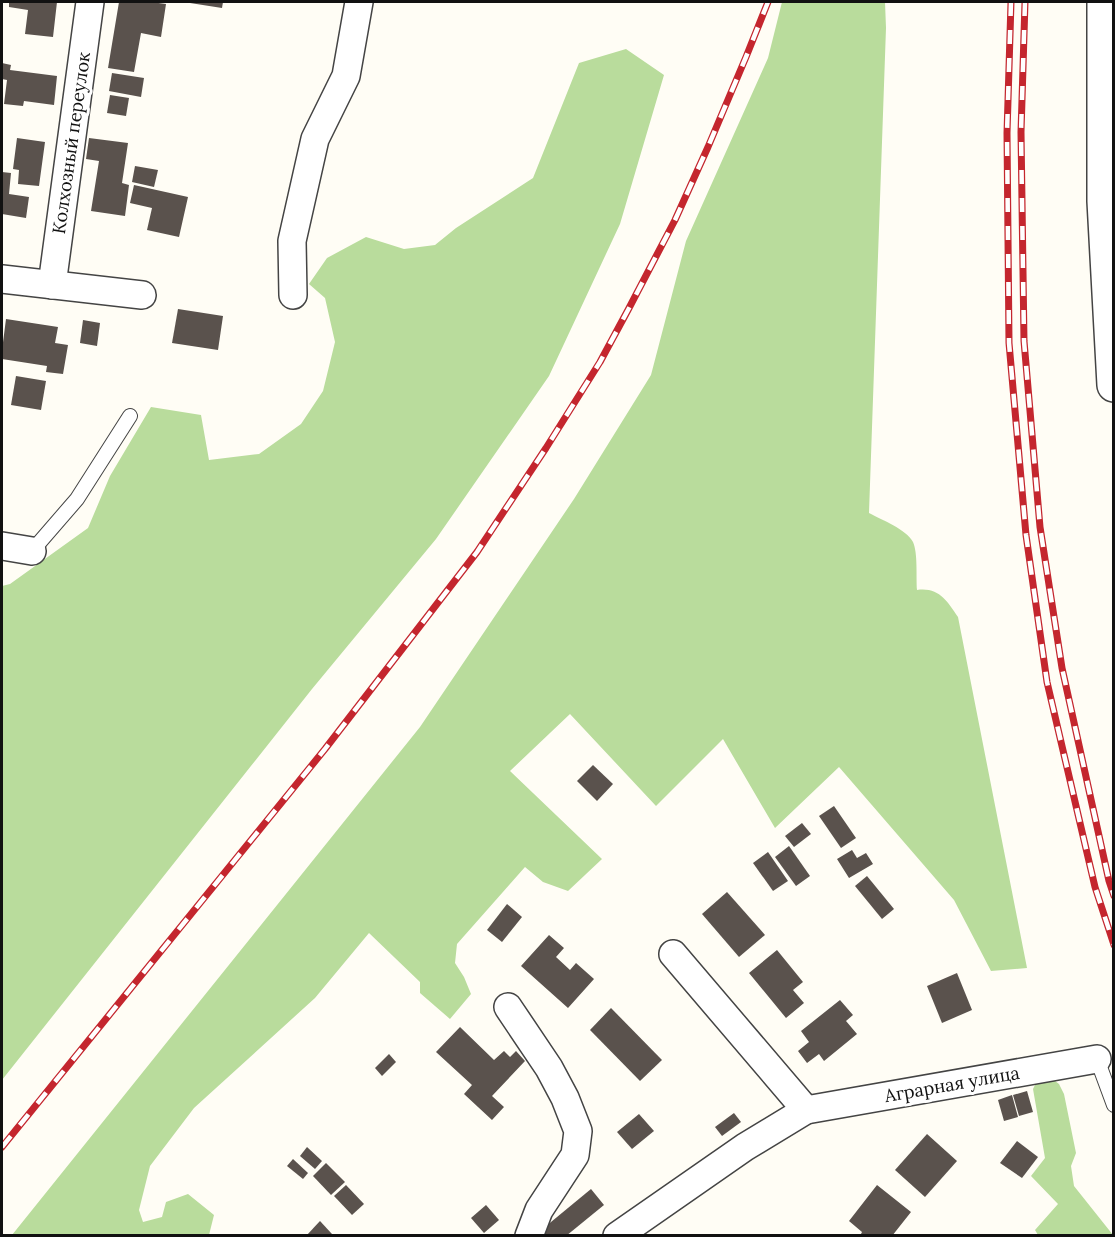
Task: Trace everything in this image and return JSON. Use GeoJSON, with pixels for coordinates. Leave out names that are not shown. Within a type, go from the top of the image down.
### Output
{"type":"FeatureCollection","features":[{"type":"Feature","properties":{"kind":"street","name":"Колхозный переулок"},"geometry":{"type":"LineString","coordinates":[[52,285],[90,2]]}},
{"type":"Feature","properties":{"kind":"street"},"geometry":{"type":"LineString","coordinates":[[293,295],[292,241],[315,139],[346,76],[359,2]]}},
{"type":"Feature","properties":{"kind":"street"},"geometry":{"type":"LineString","coordinates":[[1104,2],[1104,201],[1113,385]]}},
{"type":"Feature","properties":{"kind":"street"},"geometry":{"type":"LineString","coordinates":[[2,279],[142,295]]}},
{"type":"Feature","properties":{"kind":"street"},"geometry":{"type":"LineString","coordinates":[[2,546],[32,551]]}},
{"type":"Feature","properties":{"kind":"street"},"geometry":{"type":"LineString","coordinates":[[673,954],[807,1110]]}},
{"type":"Feature","properties":{"kind":"street"},"geometry":{"type":"LineString","coordinates":[[508,1007],[549,1068],[565,1098],[578,1131],[575,1155],[539,1210],[529,1236]]}},
{"type":"Feature","properties":{"kind":"street","name":"Аграрная улица"},"geometry":{"type":"LineString","coordinates":[[617,1236],[745,1147],[807,1110],[1097,1059]]}},
{"type":"Feature","properties":{"kind":"lane"},"geometry":{"type":"LineString","coordinates":[[32,551],[77,499],[130,416]]}},
{"type":"Feature","properties":{"kind":"lane"},"geometry":{"type":"LineString","coordinates":[[1097,1059],[1113,1105]]}},
{"type":"Feature","properties":{"kind":"green space"},"geometry":{"type":"Polygon","coordinates":[[[782,2],[885,2],[886,28],[869,513],[910,537],[916,552],[917,590],[931,591],[942,596],[958,617],[1027,968],[991,971],[954,900],[839,767],[775,828],[723,739],[656,806],[570,714],[510,771],[602,859],[568,891],[543,882],[525,867],[457,944],[455,963],[471,994],[450,1019],[420,993],[420,982],[369,933],[315,998],[194,1108],[150,1166],[139,1210],[143,1222],[162,1217],[166,1202],[188,1194],[214,1215],[209,1235],[12,1235],[420,727],[574,499],[651,375],[686,241],[768,58],[782,2]]]}},
{"type":"Feature","properties":{"kind":"green space"},"geometry":{"type":"Polygon","coordinates":[[[626,49],[664,75],[620,224],[549,376],[436,539],[312,689],[2,1080],[2,586],[10,584],[88,528],[110,476],[151,407],[201,415],[209,460],[259,454],[301,424],[323,391],[335,342],[325,298],[309,284],[327,258],[366,237],[404,249],[435,245],[456,228],[533,178],[579,63],[626,49]]]}},
{"type":"Feature","properties":{"kind":"green space"},"geometry":{"type":"Polygon","coordinates":[[[1051,1078],[1059,1084],[1064,1094],[1076,1153],[1071,1166],[1074,1186],[1113,1235],[1038,1235],[1035,1230],[1058,1204],[1031,1176],[1045,1158],[1033,1089],[1037,1081],[1051,1078]]]}},
{"type":"Feature","properties":{"kind":"building"},"geometry":{"type":"Polygon","coordinates":[[[9,2],[57,2],[53,37],[25,34],[28,10],[9,7],[9,2]]]}},
{"type":"Feature","properties":{"kind":"building"},"geometry":{"type":"Polygon","coordinates":[[[119,2],[166,4],[161,37],[141,33],[134,72],[108,68],[119,2]]]}},
{"type":"Feature","properties":{"kind":"building"},"geometry":{"type":"Polygon","coordinates":[[[190,2],[223,2],[222,8],[190,2]]]}},
{"type":"Feature","properties":{"kind":"building"},"geometry":{"type":"Polygon","coordinates":[[[2,63],[11,65],[10,70],[57,76],[54,105],[24,101],[23,106],[4,104],[7,80],[2,79],[2,63]]]}},
{"type":"Feature","properties":{"kind":"building"},"geometry":{"type":"Polygon","coordinates":[[[112,73],[144,78],[141,97],[109,91],[112,73]]]}},
{"type":"Feature","properties":{"kind":"building"},"geometry":{"type":"Polygon","coordinates":[[[110,95],[129,98],[126,116],[107,113],[110,95]]]}},
{"type":"Feature","properties":{"kind":"building"},"geometry":{"type":"Polygon","coordinates":[[[17,138],[45,142],[39,186],[18,184],[19,170],[13,169],[17,138]]]}},
{"type":"Feature","properties":{"kind":"building"},"geometry":{"type":"Polygon","coordinates":[[[89,138],[128,143],[122,183],[129,185],[125,216],[91,211],[99,161],[86,159],[89,138]]]}},
{"type":"Feature","properties":{"kind":"building"},"geometry":{"type":"Polygon","coordinates":[[[135,166],[158,170],[154,187],[132,182],[135,166]]]}},
{"type":"Feature","properties":{"kind":"building"},"geometry":{"type":"Polygon","coordinates":[[[2,172],[11,173],[9,194],[29,197],[26,218],[2,214],[2,172]]]}},
{"type":"Feature","properties":{"kind":"building"},"geometry":{"type":"Polygon","coordinates":[[[134,185],[188,197],[179,237],[147,230],[152,208],[130,203],[134,185]]]}},
{"type":"Feature","properties":{"kind":"building"},"geometry":{"type":"Polygon","coordinates":[[[178,309],[223,316],[218,350],[172,343],[178,309]]]}},
{"type":"Feature","properties":{"kind":"building"},"geometry":{"type":"Polygon","coordinates":[[[6,319],[58,327],[55,343],[68,345],[63,374],[46,372],[47,366],[2,359],[6,319]]]}},
{"type":"Feature","properties":{"kind":"building"},"geometry":{"type":"Polygon","coordinates":[[[83,320],[100,323],[97,346],[80,343],[83,320]]]}},
{"type":"Feature","properties":{"kind":"building"},"geometry":{"type":"Polygon","coordinates":[[[16,376],[46,381],[41,410],[11,405],[16,376]]]}},
{"type":"Feature","properties":{"kind":"building"},"geometry":{"type":"Polygon","coordinates":[[[593,765],[613,784],[597,801],[577,781],[593,765]]]}},
{"type":"Feature","properties":{"kind":"building"},"geometry":{"type":"Polygon","coordinates":[[[834,806],[856,838],[841,848],[819,816],[834,806]]]}},
{"type":"Feature","properties":{"kind":"building"},"geometry":{"type":"Polygon","coordinates":[[[802,823],[811,834],[794,847],[785,836],[802,823]]]}},
{"type":"Feature","properties":{"kind":"building"},"geometry":{"type":"Polygon","coordinates":[[[789,846],[810,876],[796,886],[775,857],[789,846]]]}},
{"type":"Feature","properties":{"kind":"building"},"geometry":{"type":"Polygon","coordinates":[[[852,850],[857,858],[866,853],[873,864],[849,878],[837,859],[852,850]]]}},
{"type":"Feature","properties":{"kind":"building"},"geometry":{"type":"Polygon","coordinates":[[[768,852],[788,881],[773,891],[753,863],[768,852]]]}},
{"type":"Feature","properties":{"kind":"building"},"geometry":{"type":"Polygon","coordinates":[[[867,876],[894,909],[882,919],[855,886],[867,876]]]}},
{"type":"Feature","properties":{"kind":"building"},"geometry":{"type":"Polygon","coordinates":[[[727,892],[765,935],[739,957],[702,914],[727,892]]]}},
{"type":"Feature","properties":{"kind":"building"},"geometry":{"type":"Polygon","coordinates":[[[507,904],[522,917],[502,942],[487,930],[507,904]]]}},
{"type":"Feature","properties":{"kind":"building"},"geometry":{"type":"Polygon","coordinates":[[[549,935],[564,948],[556,957],[570,970],[576,963],[594,979],[568,1008],[521,966],[549,935]]]}},
{"type":"Feature","properties":{"kind":"building"},"geometry":{"type":"Polygon","coordinates":[[[777,950],[803,982],[793,990],[804,1003],[786,1018],[749,973],[777,950]]]}},
{"type":"Feature","properties":{"kind":"building"},"geometry":{"type":"Polygon","coordinates":[[[957,973],[972,1010],[942,1023],[927,986],[957,973]]]}},
{"type":"Feature","properties":{"kind":"building"},"geometry":{"type":"Polygon","coordinates":[[[840,1000],[853,1015],[846,1021],[857,1034],[824,1061],[819,1054],[807,1063],[798,1051],[809,1042],[801,1031],[840,1000]]]}},
{"type":"Feature","properties":{"kind":"building"},"geometry":{"type":"Polygon","coordinates":[[[611,1008],[662,1060],[640,1081],[590,1030],[611,1008]]]}},
{"type":"Feature","properties":{"kind":"building"},"geometry":{"type":"Polygon","coordinates":[[[460,1027],[494,1060],[504,1051],[510,1057],[516,1051],[525,1061],[492,1096],[504,1107],[492,1120],[464,1094],[472,1085],[436,1052],[460,1027]]]}},
{"type":"Feature","properties":{"kind":"building"},"geometry":{"type":"Polygon","coordinates":[[[389,1054],[396,1062],[382,1076],[375,1068],[389,1054]]]}},
{"type":"Feature","properties":{"kind":"building"},"geometry":{"type":"Polygon","coordinates":[[[1027,1091],[1033,1112],[1019,1116],[1013,1095],[1027,1091]]]}},
{"type":"Feature","properties":{"kind":"building"},"geometry":{"type":"Polygon","coordinates":[[[1012,1095],[1018,1117],[1004,1121],[998,1100],[1012,1095]]]}},
{"type":"Feature","properties":{"kind":"building"},"geometry":{"type":"Polygon","coordinates":[[[734,1113],[741,1122],[722,1136],[715,1127],[734,1113]]]}},
{"type":"Feature","properties":{"kind":"building"},"geometry":{"type":"Polygon","coordinates":[[[639,1114],[654,1131],[632,1149],[617,1132],[639,1114]]]}},
{"type":"Feature","properties":{"kind":"building"},"geometry":{"type":"Polygon","coordinates":[[[927,1134],[957,1161],[925,1197],[895,1170],[927,1134]]]}},
{"type":"Feature","properties":{"kind":"building"},"geometry":{"type":"Polygon","coordinates":[[[1017,1141],[1038,1157],[1022,1178],[1000,1163],[1017,1141]]]}},
{"type":"Feature","properties":{"kind":"building"},"geometry":{"type":"Polygon","coordinates":[[[307,1147],[322,1161],[315,1169],[300,1156],[307,1147]]]}},
{"type":"Feature","properties":{"kind":"building"},"geometry":{"type":"Polygon","coordinates":[[[293,1159],[308,1173],[303,1179],[287,1166],[293,1159]]]}},
{"type":"Feature","properties":{"kind":"building"},"geometry":{"type":"Polygon","coordinates":[[[326,1163],[345,1182],[331,1195],[313,1176],[326,1163]]]}},
{"type":"Feature","properties":{"kind":"building"},"geometry":{"type":"Polygon","coordinates":[[[346,1185],[364,1204],[352,1215],[334,1196],[346,1185]]]}},
{"type":"Feature","properties":{"kind":"building"},"geometry":{"type":"Polygon","coordinates":[[[877,1185],[911,1212],[892,1236],[860,1236],[862,1232],[849,1221],[877,1185]]]}},
{"type":"Feature","properties":{"kind":"building"},"geometry":{"type":"Polygon","coordinates":[[[591,1189],[604,1205],[566,1236],[534,1236],[591,1189]]]}},
{"type":"Feature","properties":{"kind":"building"},"geometry":{"type":"Polygon","coordinates":[[[486,1205],[499,1220],[484,1233],[471,1218],[486,1205]]]}},
{"type":"Feature","properties":{"kind":"building"},"geometry":{"type":"Polygon","coordinates":[[[320,1221],[332,1234],[331,1236],[306,1236],[320,1221]]]}},
{"type":"Feature","properties":{"kind":"railway"},"geometry":{"type":"LineString","coordinates":[[2,1147],[325,749],[477,552],[600,362],[628,310],[675,220],[768,2]]}},
{"type":"Feature","properties":{"kind":"railway"},"geometry":{"type":"LineString","coordinates":[[1011,2],[1007,133],[1009,343],[1026,535],[1047,682],[1095,887],[1114,945]]}},
{"type":"Feature","properties":{"kind":"railway"},"geometry":{"type":"LineString","coordinates":[[1025,2],[1021,132],[1024,341],[1040,527],[1062,668],[1114,896]]}}]}
